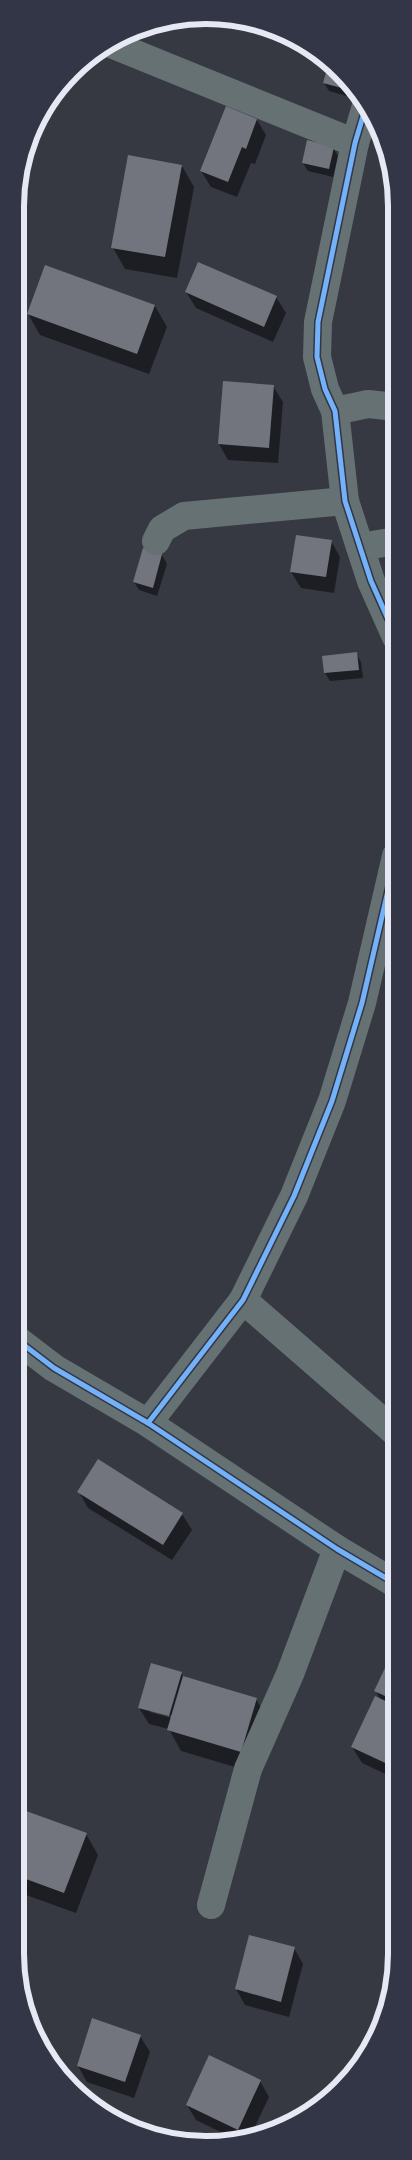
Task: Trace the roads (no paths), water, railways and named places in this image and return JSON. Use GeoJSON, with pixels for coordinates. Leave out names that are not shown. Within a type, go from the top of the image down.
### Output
{"type":"FeatureCollection","features":[{"type":"Feature","properties":{"kind":"street"},"geometry":{"type":"LineString","coordinates":[[118,47],[355,143]]}},
{"type":"Feature","properties":{"kind":"street"},"geometry":{"type":"LineString","coordinates":[[364,114],[355,143],[318,322],[317,357],[325,389],[335,411],[346,501],[371,581],[388,619]]}},
{"type":"Feature","properties":{"kind":"street"},"geometry":{"type":"LineString","coordinates":[[335,411],[368,404],[388,407]]}},
{"type":"Feature","properties":{"kind":"street"},"geometry":{"type":"LineString","coordinates":[[156,541],[162,529],[184,516],[346,501]]}},
{"type":"Feature","properties":{"kind":"street"},"geometry":{"type":"LineString","coordinates":[[360,547],[388,542]]}},
{"type":"Feature","properties":{"kind":"street"},"geometry":{"type":"LineString","coordinates":[[148,1423],[243,1300],[294,1196],[332,1101],[362,1003],[388,891]]}},
{"type":"Feature","properties":{"kind":"street"},"geometry":{"type":"LineString","coordinates":[[243,1300],[388,1426]]}},
{"type":"Feature","properties":{"kind":"street"},"geometry":{"type":"LineString","coordinates":[[24,1345],[54,1368],[148,1423],[337,1550],[388,1579]]}},
{"type":"Feature","properties":{"kind":"street"},"geometry":{"type":"LineString","coordinates":[[211,1905],[248,1769],[290,1674],[337,1550]]}}]}
